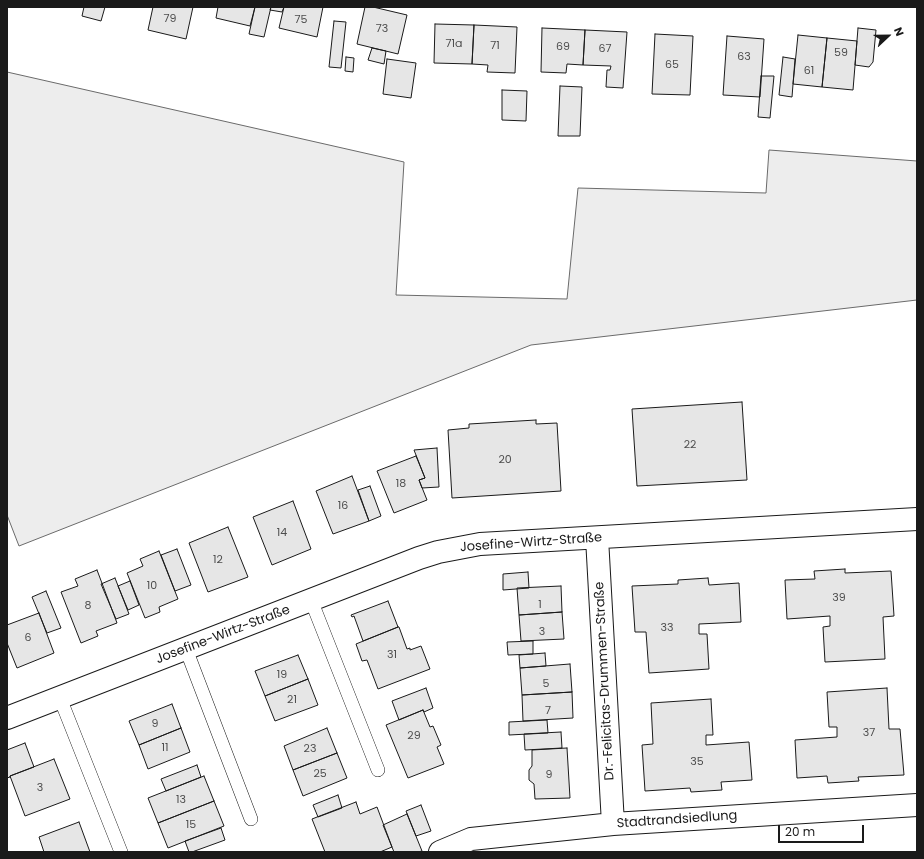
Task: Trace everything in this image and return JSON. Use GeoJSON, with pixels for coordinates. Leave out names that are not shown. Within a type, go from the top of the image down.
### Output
{"type":"FeatureCollection","features":[{"type":"Feature","properties":{"kind":"street","name":"Josefine-Wirtz-Straße"},"geometry":{"type":"LineString","coordinates":[[7,718],[419,558],[438,552],[480,544],[917,525]]}},
{"type":"Feature","properties":{"kind":"street","name":"Dr.-Felicitas-Drummen-Straße"},"geometry":{"type":"LineString","coordinates":[[597,538],[613,824]]}},
{"type":"Feature","properties":{"kind":"street","name":"Stadtrandsiedlung"},"geometry":{"type":"LineString","coordinates":[[440,852],[471,839],[613,824],[917,805]]}},
{"type":"Feature","properties":{"kind":"lane"},"geometry":{"type":"LineString","coordinates":[[311,600],[378,770]]}},
{"type":"Feature","properties":{"kind":"lane"},"geometry":{"type":"LineString","coordinates":[[186,649],[251,819]]}},
{"type":"Feature","properties":{"kind":"lane"},"geometry":{"type":"LineString","coordinates":[[60,698],[121,852]]}},
{"type":"Feature","properties":{"kind":"shaded area"},"geometry":{"type":"Polygon","coordinates":[[[7,72],[404,162],[396,295],[567,299],[578,188],[766,193],[769,150],[917,161],[917,300],[531,345],[19,546],[7,515],[7,72]]]}},
{"type":"Feature","properties":{"kind":"building"},"geometry":{"type":"Polygon","coordinates":[[[84,7],[105,7],[101,21],[82,16],[84,7]]]}},
{"type":"Feature","properties":{"kind":"building"},"geometry":{"type":"Polygon","coordinates":[[[153,7],[193,7],[186,39],[148,30],[153,7]]]}},
{"type":"Feature","properties":{"kind":"building"},"geometry":{"type":"Polygon","coordinates":[[[218,7],[255,7],[250,26],[216,18],[218,7]]]}},
{"type":"Feature","properties":{"kind":"building"},"geometry":{"type":"Polygon","coordinates":[[[255,7],[271,7],[264,37],[249,34],[255,7]]]}},
{"type":"Feature","properties":{"kind":"building"},"geometry":{"type":"Polygon","coordinates":[[[271,7],[284,7],[282,12],[270,10],[271,7]]]}},
{"type":"Feature","properties":{"kind":"building"},"geometry":{"type":"Polygon","coordinates":[[[284,7],[323,7],[317,37],[279,28],[284,7]]]}},
{"type":"Feature","properties":{"kind":"building"},"geometry":{"type":"Polygon","coordinates":[[[365,7],[373,7],[407,15],[398,54],[357,44],[365,7]]]}},
{"type":"Feature","properties":{"kind":"building"},"geometry":{"type":"Polygon","coordinates":[[[334,21],[346,22],[341,68],[329,67],[334,21]]]}},
{"type":"Feature","properties":{"kind":"building"},"geometry":{"type":"Polygon","coordinates":[[[435,24],[474,25],[472,64],[434,63],[435,24]]]}},
{"type":"Feature","properties":{"kind":"building"},"geometry":{"type":"Polygon","coordinates":[[[474,25],[517,27],[515,73],[487,72],[488,65],[472,64],[474,25]]]}},
{"type":"Feature","properties":{"kind":"building"},"geometry":{"type":"Polygon","coordinates":[[[542,28],[585,30],[583,65],[567,64],[566,73],[541,72],[542,28]]]}},
{"type":"Feature","properties":{"kind":"building"},"geometry":{"type":"Polygon","coordinates":[[[858,28],[876,30],[873,62],[869,67],[855,65],[858,28]]]}},
{"type":"Feature","properties":{"kind":"building"},"geometry":{"type":"Polygon","coordinates":[[[585,30],[627,32],[623,88],[606,87],[607,70],[610,70],[611,66],[583,65],[585,30]]]}},
{"type":"Feature","properties":{"kind":"building"},"geometry":{"type":"Polygon","coordinates":[[[655,34],[693,36],[690,95],[652,94],[655,34]]]}},
{"type":"Feature","properties":{"kind":"building"},"geometry":{"type":"Polygon","coordinates":[[[798,35],[827,38],[822,87],[793,84],[798,35]]]}},
{"type":"Feature","properties":{"kind":"building"},"geometry":{"type":"Polygon","coordinates":[[[727,36],[764,39],[760,97],[723,95],[727,36]]]}},
{"type":"Feature","properties":{"kind":"building"},"geometry":{"type":"Polygon","coordinates":[[[827,38],[857,41],[853,90],[822,87],[827,38]]]}},
{"type":"Feature","properties":{"kind":"building"},"geometry":{"type":"Polygon","coordinates":[[[372,48],[386,51],[384,64],[368,60],[372,48]]]}},
{"type":"Feature","properties":{"kind":"building"},"geometry":{"type":"Polygon","coordinates":[[[346,57],[354,58],[353,72],[345,71],[346,57]]]}},
{"type":"Feature","properties":{"kind":"building"},"geometry":{"type":"Polygon","coordinates":[[[783,57],[795,59],[792,97],[779,95],[783,57]]]}},
{"type":"Feature","properties":{"kind":"building"},"geometry":{"type":"Polygon","coordinates":[[[387,59],[416,63],[411,98],[383,94],[387,59]]]}},
{"type":"Feature","properties":{"kind":"building"},"geometry":{"type":"Polygon","coordinates":[[[761,76],[774,76],[770,118],[758,117],[761,76]]]}},
{"type":"Feature","properties":{"kind":"building"},"geometry":{"type":"Polygon","coordinates":[[[560,86],[582,87],[580,136],[558,136],[560,86]]]}},
{"type":"Feature","properties":{"kind":"building"},"geometry":{"type":"Polygon","coordinates":[[[502,90],[527,91],[526,121],[502,120],[502,90]]]}},
{"type":"Feature","properties":{"kind":"building"},"geometry":{"type":"Polygon","coordinates":[[[742,402],[747,480],[637,486],[632,409],[742,402]]]}},
{"type":"Feature","properties":{"kind":"building"},"geometry":{"type":"Polygon","coordinates":[[[536,420],[536,424],[557,423],[561,491],[452,498],[448,430],[469,428],[469,424],[536,420]]]}},
{"type":"Feature","properties":{"kind":"building"},"geometry":{"type":"Polygon","coordinates":[[[437,448],[439,487],[422,488],[419,480],[425,478],[414,450],[437,448]]]}},
{"type":"Feature","properties":{"kind":"building"},"geometry":{"type":"Polygon","coordinates":[[[416,456],[425,478],[419,480],[427,500],[394,513],[377,471],[416,456]]]}},
{"type":"Feature","properties":{"kind":"building"},"geometry":{"type":"Polygon","coordinates":[[[352,476],[369,521],[333,534],[316,491],[352,476]]]}},
{"type":"Feature","properties":{"kind":"building"},"geometry":{"type":"Polygon","coordinates":[[[370,486],[381,516],[369,521],[358,490],[370,486]]]}},
{"type":"Feature","properties":{"kind":"building"},"geometry":{"type":"Polygon","coordinates":[[[293,501],[311,549],[272,565],[253,517],[293,501]]]}},
{"type":"Feature","properties":{"kind":"building"},"geometry":{"type":"Polygon","coordinates":[[[228,527],[248,577],[208,592],[189,543],[228,527]]]}},
{"type":"Feature","properties":{"kind":"building"},"geometry":{"type":"Polygon","coordinates":[[[177,549],[191,585],[175,591],[161,555],[177,549]]]}},
{"type":"Feature","properties":{"kind":"building"},"geometry":{"type":"Polygon","coordinates":[[[159,551],[178,599],[159,607],[160,612],[145,618],[127,573],[143,566],[140,559],[159,551]]]}},
{"type":"Feature","properties":{"kind":"building"},"geometry":{"type":"Polygon","coordinates":[[[845,569],[845,573],[891,571],[894,616],[883,617],[885,659],[825,662],[823,627],[830,626],[830,616],[787,619],[785,580],[815,579],[814,571],[845,569]]]}},
{"type":"Feature","properties":{"kind":"building"},"geometry":{"type":"Polygon","coordinates":[[[97,570],[117,623],[96,631],[98,636],[81,643],[61,592],[78,586],[75,579],[97,570]]]}},
{"type":"Feature","properties":{"kind":"building"},"geometry":{"type":"Polygon","coordinates":[[[528,572],[529,588],[503,590],[503,574],[528,572]]]}},
{"type":"Feature","properties":{"kind":"building"},"geometry":{"type":"Polygon","coordinates":[[[115,578],[129,614],[116,619],[101,584],[115,578]]]}},
{"type":"Feature","properties":{"kind":"building"},"geometry":{"type":"Polygon","coordinates":[[[708,578],[709,585],[739,583],[741,622],[699,624],[699,634],[707,634],[709,669],[649,673],[646,632],[635,632],[632,586],[678,584],[678,580],[708,578]]]}},
{"type":"Feature","properties":{"kind":"building"},"geometry":{"type":"Polygon","coordinates":[[[130,581],[139,605],[128,610],[118,586],[130,581]]]}},
{"type":"Feature","properties":{"kind":"building"},"geometry":{"type":"Polygon","coordinates":[[[561,586],[562,612],[519,615],[517,588],[561,586]]]}},
{"type":"Feature","properties":{"kind":"building"},"geometry":{"type":"Polygon","coordinates":[[[46,591],[61,628],[47,633],[32,597],[46,591]]]}},
{"type":"Feature","properties":{"kind":"building"},"geometry":{"type":"Polygon","coordinates":[[[388,601],[398,627],[363,641],[354,616],[352,617],[351,615],[388,601]]]}},
{"type":"Feature","properties":{"kind":"building"},"geometry":{"type":"Polygon","coordinates":[[[562,612],[564,639],[521,641],[519,615],[562,612]]]}},
{"type":"Feature","properties":{"kind":"building"},"geometry":{"type":"Polygon","coordinates":[[[39,613],[54,653],[17,668],[7,643],[7,625],[39,613]]]}},
{"type":"Feature","properties":{"kind":"building"},"geometry":{"type":"Polygon","coordinates":[[[398,627],[407,649],[410,648],[410,650],[421,646],[430,669],[378,689],[367,660],[362,661],[356,644],[398,627]]]}},
{"type":"Feature","properties":{"kind":"building"},"geometry":{"type":"Polygon","coordinates":[[[533,641],[533,654],[508,655],[507,642],[533,641]]]}},
{"type":"Feature","properties":{"kind":"building"},"geometry":{"type":"Polygon","coordinates":[[[545,653],[546,666],[520,668],[519,655],[545,653]]]}},
{"type":"Feature","properties":{"kind":"building"},"geometry":{"type":"Polygon","coordinates":[[[298,655],[308,679],[265,696],[255,671],[298,655]]]}},
{"type":"Feature","properties":{"kind":"building"},"geometry":{"type":"Polygon","coordinates":[[[570,664],[572,692],[522,695],[520,668],[570,664]]]}},
{"type":"Feature","properties":{"kind":"building"},"geometry":{"type":"Polygon","coordinates":[[[308,679],[318,705],[275,721],[265,696],[308,679]]]}},
{"type":"Feature","properties":{"kind":"building"},"geometry":{"type":"Polygon","coordinates":[[[426,688],[433,708],[424,712],[423,710],[399,720],[392,701],[426,688]]]}},
{"type":"Feature","properties":{"kind":"building"},"geometry":{"type":"Polygon","coordinates":[[[887,688],[889,729],[900,729],[904,775],[858,777],[859,781],[828,783],[827,776],[797,778],[795,740],[837,737],[837,727],[829,727],[827,692],[887,688]]]}},
{"type":"Feature","properties":{"kind":"building"},"geometry":{"type":"Polygon","coordinates":[[[572,692],[573,718],[523,721],[522,695],[572,692]]]}},
{"type":"Feature","properties":{"kind":"building"},"geometry":{"type":"Polygon","coordinates":[[[711,699],[713,735],[706,735],[706,745],[749,742],[752,780],[721,782],[722,790],[691,792],[690,788],[645,791],[642,745],[653,744],[651,703],[711,699]]]}},
{"type":"Feature","properties":{"kind":"building"},"geometry":{"type":"Polygon","coordinates":[[[172,704],[181,728],[139,745],[129,721],[172,704]]]}},
{"type":"Feature","properties":{"kind":"building"},"geometry":{"type":"Polygon","coordinates":[[[423,710],[430,727],[433,726],[441,745],[437,747],[444,764],[408,778],[386,725],[423,710]]]}},
{"type":"Feature","properties":{"kind":"building"},"geometry":{"type":"Polygon","coordinates":[[[547,720],[548,733],[509,735],[509,722],[547,720]]]}},
{"type":"Feature","properties":{"kind":"building"},"geometry":{"type":"Polygon","coordinates":[[[181,728],[190,752],[148,769],[139,745],[181,728]]]}},
{"type":"Feature","properties":{"kind":"building"},"geometry":{"type":"Polygon","coordinates":[[[327,728],[337,753],[293,770],[284,746],[327,728]]]}},
{"type":"Feature","properties":{"kind":"building"},"geometry":{"type":"Polygon","coordinates":[[[561,732],[562,748],[525,750],[524,734],[561,732]]]}},
{"type":"Feature","properties":{"kind":"building"},"geometry":{"type":"Polygon","coordinates":[[[25,743],[34,767],[7,778],[7,750],[25,743]]]}},
{"type":"Feature","properties":{"kind":"building"},"geometry":{"type":"Polygon","coordinates":[[[567,748],[570,798],[535,799],[534,784],[529,780],[529,770],[532,766],[532,750],[567,748]]]}},
{"type":"Feature","properties":{"kind":"building"},"geometry":{"type":"Polygon","coordinates":[[[337,753],[347,778],[303,796],[293,770],[337,753]]]}},
{"type":"Feature","properties":{"kind":"building"},"geometry":{"type":"Polygon","coordinates":[[[54,759],[70,799],[25,816],[10,776],[54,759]]]}},
{"type":"Feature","properties":{"kind":"building"},"geometry":{"type":"Polygon","coordinates":[[[197,765],[201,777],[166,791],[161,779],[197,765]]]}},
{"type":"Feature","properties":{"kind":"building"},"geometry":{"type":"Polygon","coordinates":[[[204,776],[214,801],[158,823],[148,798],[204,776]]]}},
{"type":"Feature","properties":{"kind":"building"},"geometry":{"type":"Polygon","coordinates":[[[338,795],[342,808],[318,817],[313,805],[338,795]]]}},
{"type":"Feature","properties":{"kind":"building"},"geometry":{"type":"Polygon","coordinates":[[[214,801],[224,826],[168,848],[158,823],[214,801]]]}},
{"type":"Feature","properties":{"kind":"building"},"geometry":{"type":"Polygon","coordinates":[[[356,802],[360,814],[377,807],[392,847],[380,852],[325,852],[312,819],[356,802]]]}},
{"type":"Feature","properties":{"kind":"building"},"geometry":{"type":"Polygon","coordinates":[[[421,805],[431,831],[416,836],[406,811],[421,805]]]}},
{"type":"Feature","properties":{"kind":"building"},"geometry":{"type":"Polygon","coordinates":[[[407,814],[422,851],[394,852],[383,825],[407,814]]]}},
{"type":"Feature","properties":{"kind":"building"},"geometry":{"type":"Polygon","coordinates":[[[79,822],[90,852],[44,852],[39,837],[79,822]]]}},
{"type":"Feature","properties":{"kind":"building"},"geometry":{"type":"Polygon","coordinates":[[[221,828],[225,840],[189,852],[185,841],[221,828]]]}}]}
